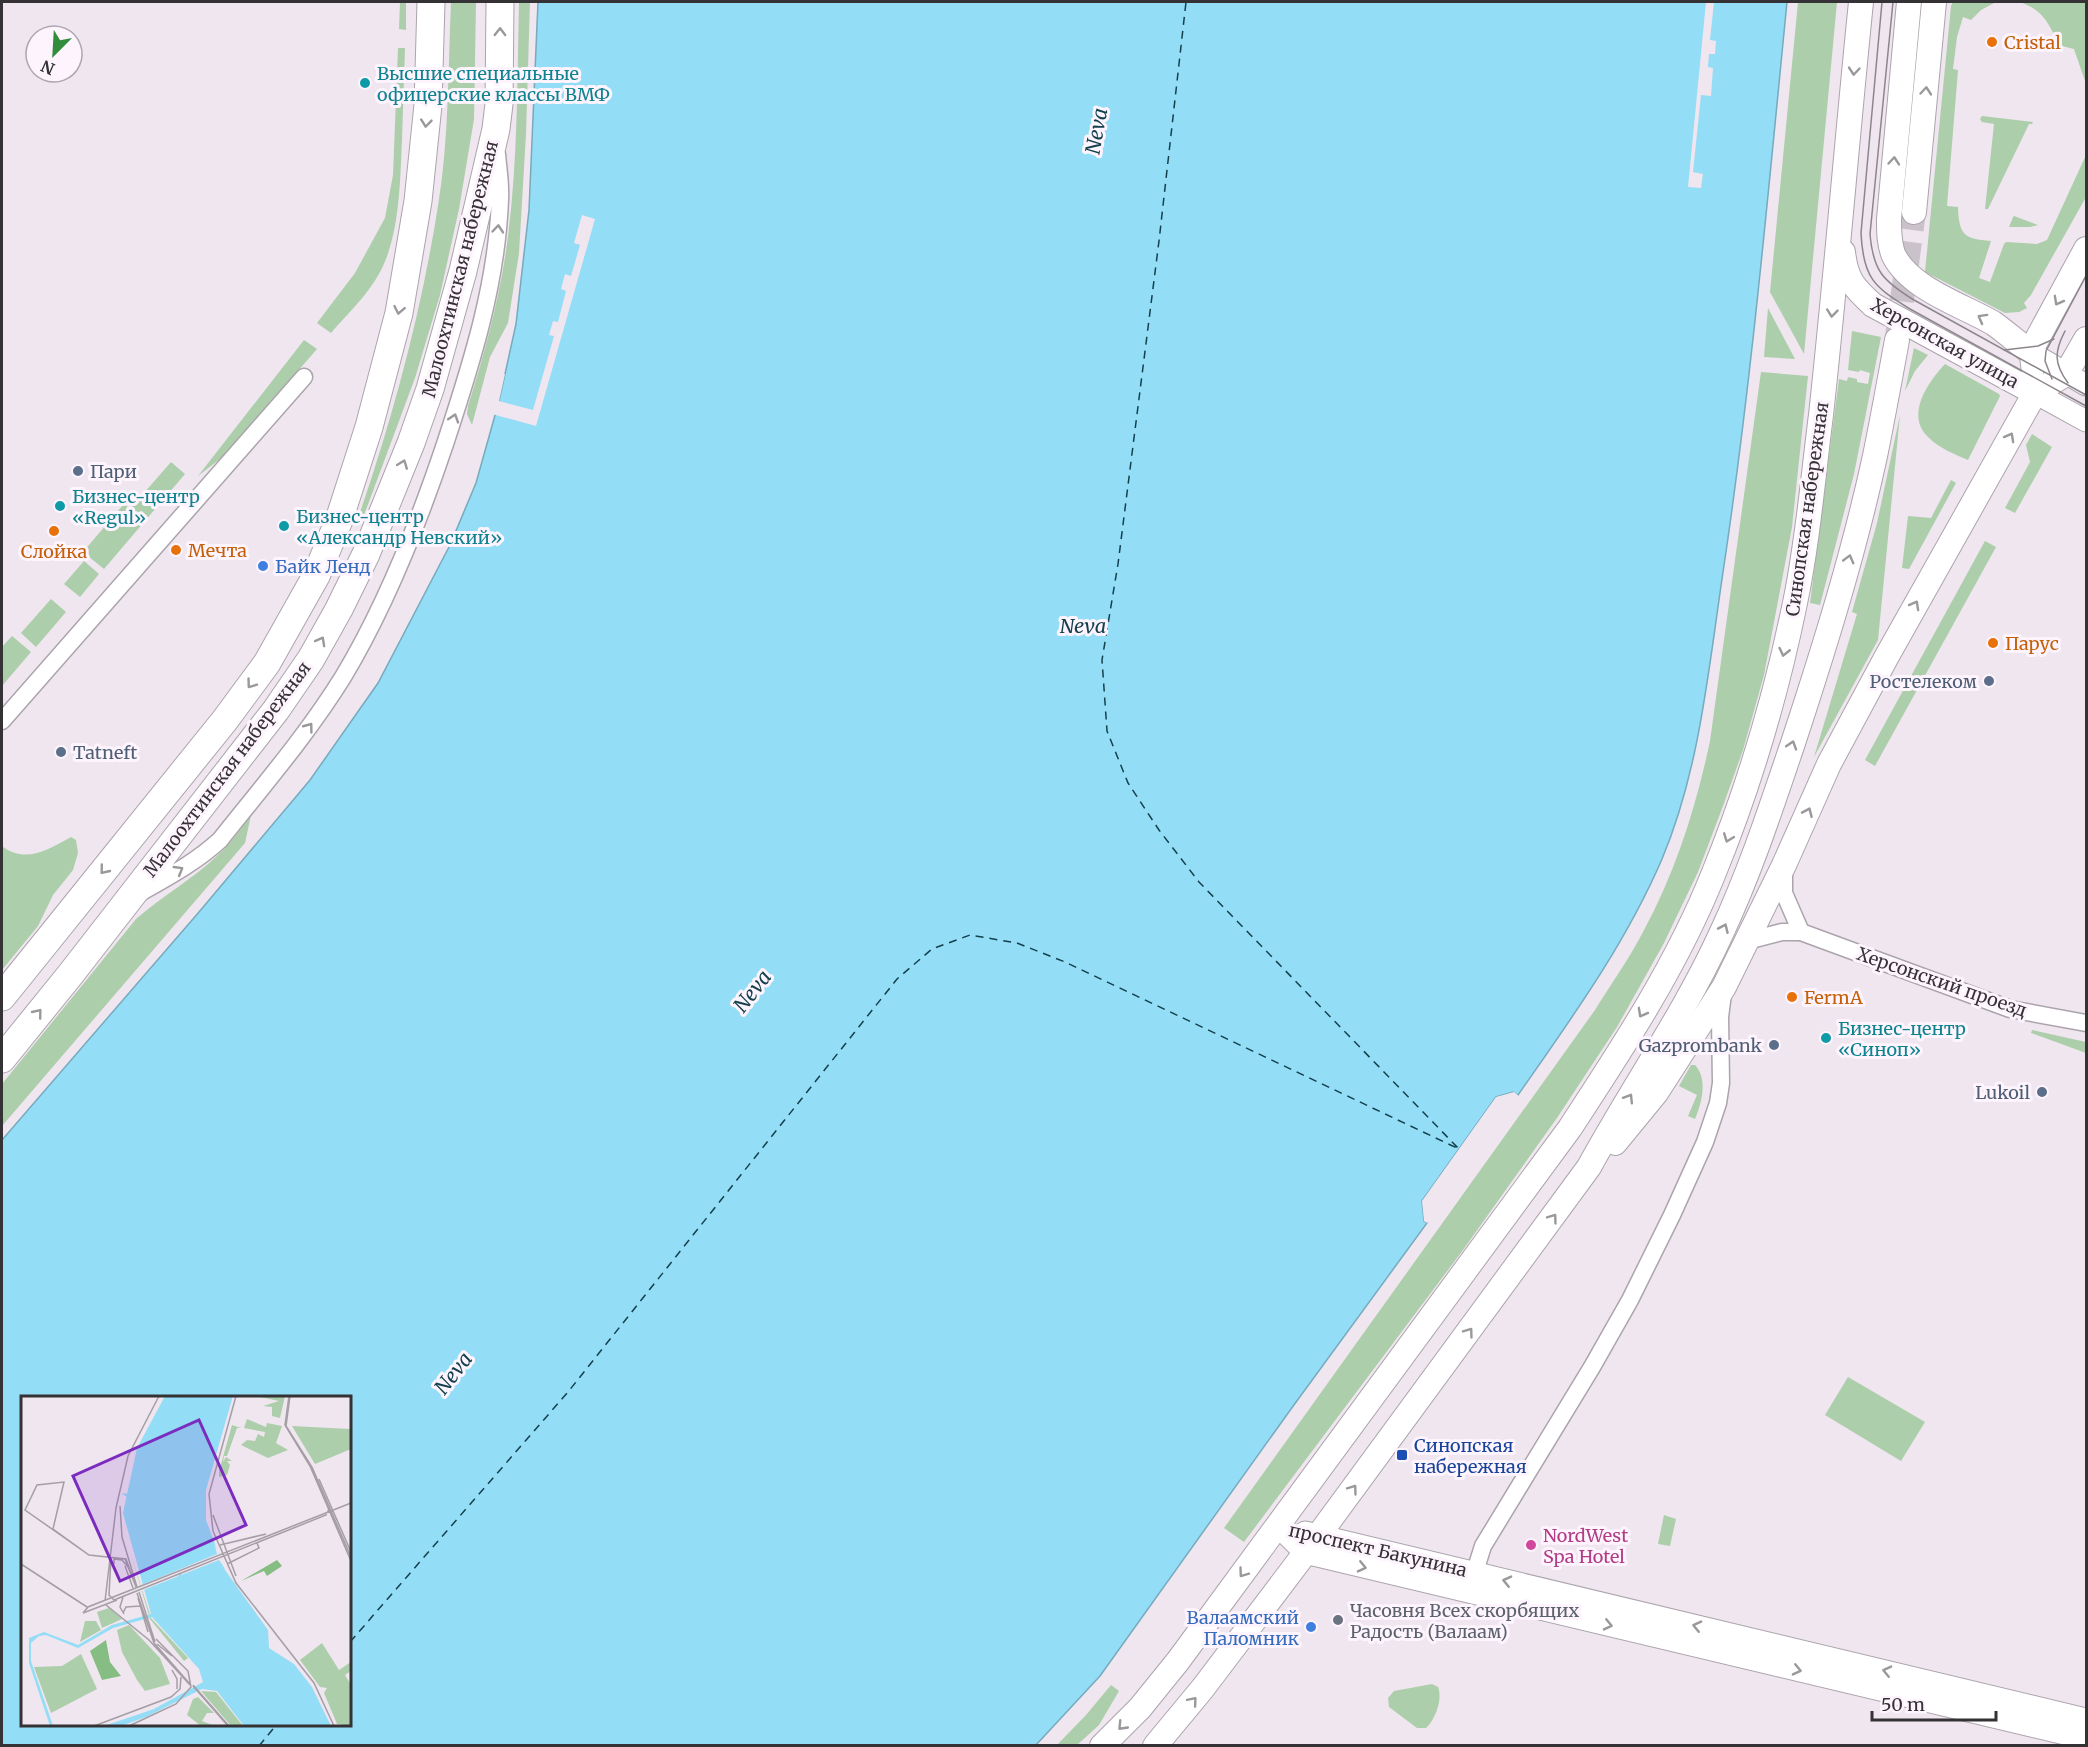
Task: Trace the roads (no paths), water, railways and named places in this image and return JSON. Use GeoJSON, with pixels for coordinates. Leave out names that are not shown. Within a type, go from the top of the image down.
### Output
{"type":"FeatureCollection","features":[{"type":"Feature","properties":{"kind":"main road","name":"Малоохтинская набережная"},"geometry":{"type":"LineString","coordinates":[[2,997],[225,720],[267,663],[316,576],[339,520],[369,427],[399,313],[418,201],[428,105],[431,2]]}},
{"type":"Feature","properties":{"kind":"main road","name":"Малоохтинская набережная"},"geometry":{"type":"LineString","coordinates":[[2,1059],[276,710],[311,659],[366,554],[407,454],[430,390],[463,271],[497,117],[500,2]]}},
{"type":"Feature","properties":{"kind":"main road","name":"Синопская набережная"},"geometry":{"type":"LineString","coordinates":[[1102,1746],[1140,1708],[1178,1661],[1570,1128],[1627,1040],[1677,951],[1712,878],[1758,754],[1796,600],[1808,528],[1840,234],[1861,2]]}},
{"type":"Feature","properties":{"kind":"main road","name":"Херсонская улица"},"geometry":{"type":"LineString","coordinates":[[1909,2],[1889,219],[1890,240],[1894,255],[1904,271],[1922,285],[1994,324],[2030,352]]}},
{"type":"Feature","properties":{"kind":"main road"},"geometry":{"type":"LineString","coordinates":[[1914,212],[1934,2]]}},
{"type":"Feature","properties":{"kind":"main road","name":"Херсонская улица"},"geometry":{"type":"LineString","coordinates":[[1840,234],[1845,267],[1854,288],[1873,305],[2035,393]]}},
{"type":"Feature","properties":{"kind":"main road"},"geometry":{"type":"LineString","coordinates":[[2030,352],[2086,249]]}},
{"type":"Feature","properties":{"kind":"main road"},"geometry":{"type":"LineString","coordinates":[[1589,1167],[1622,1137],[1656,1093],[1724,987],[1840,744],[1887,656],[2035,393],[2076,380],[2086,339]]}},
{"type":"Feature","properties":{"kind":"main road"},"geometry":{"type":"LineString","coordinates":[[1155,1746],[1203,1688],[1312,1544],[1589,1167],[1689,997],[1749,872],[1806,704],[1838,597],[1875,457],[1897,340]]}},
{"type":"Feature","properties":{"kind":"street"},"geometry":{"type":"LineString","coordinates":[[129,899],[181,870],[220,840],[311,725],[343,677],[372,622],[407,546],[432,482],[475,352],[496,248],[500,207],[497,117]]}},
{"type":"Feature","properties":{"kind":"street"},"geometry":{"type":"LineString","coordinates":[[2030,352],[2035,393]]}},
{"type":"Feature","properties":{"kind":"street","name":"Херсонская улица"},"geometry":{"type":"LineString","coordinates":[[2030,352],[2076,380]]}},
{"type":"Feature","properties":{"kind":"street"},"geometry":{"type":"LineString","coordinates":[[2,721],[304,378]]}},
{"type":"Feature","properties":{"kind":"street","name":"Херсонская улица"},"geometry":{"type":"LineString","coordinates":[[2035,393],[2086,421]]}},
{"type":"Feature","properties":{"kind":"street"},"geometry":{"type":"LineString","coordinates":[[1784,865],[1784,893],[1801,932]]}},
{"type":"Feature","properties":{"kind":"street","name":"Херсонский проезд"},"geometry":{"type":"LineString","coordinates":[[1747,941],[1782,932],[1801,932],[2010,1009],[2086,1023]]}},
{"type":"Feature","properties":{"kind":"street"},"geometry":{"type":"LineString","coordinates":[[1471,1582],[1483,1546],[1592,1367],[1646,1270],[1705,1142],[1718,1103],[1721,1083],[1720,1017],[1724,987]]}},
{"type":"Feature","properties":{"kind":"street","name":"проспект Бакунина"},"geometry":{"type":"LineString","coordinates":[[1278,1526],[1312,1544],[1471,1582],[2086,1739]]}},
{"type":"Feature","properties":{"kind":"street","name":"проспект Бакунина"},"geometry":{"type":"LineString","coordinates":[[1471,1582],[2086,1719]]}},
{"type":"Feature","properties":{"kind":"water","name":"Neva"},"geometry":{"type":"Polygon","coordinates":[[[538,2],[1787,2],[1742,435],[1712,650],[1694,757],[1675,826],[1662,859],[1631,921],[1596,981],[1518,1095],[1513,1092],[1496,1097],[1422,1201],[1424,1221],[1427,1223],[1100,1676],[1035,1746],[2,1746],[2,1140],[310,780],[378,683],[450,545],[476,483],[499,401],[516,324],[529,210],[538,2]]]}},
{"type":"Feature","properties":{"kind":"tunnel"},"geometry":{"type":"LineString","coordinates":[[1897,337],[1914,212]]}},
{"type":"Feature","properties":{"kind":"tram line"},"geometry":{"type":"LineString","coordinates":[[1882,2],[1861,233],[1864,261],[1868,271],[1879,287],[1910,309],[2086,406]]}},
{"type":"Feature","properties":{"kind":"tram line"},"geometry":{"type":"LineString","coordinates":[[1893,2],[1870,234],[1871,247],[1877,266],[1887,281],[1914,300],[2086,395]]}},
{"type":"Feature","properties":{"kind":"tram line"},"geometry":{"type":"LineString","coordinates":[[2052,379],[2045,361],[2046,351],[2086,276]]}},
{"type":"Feature","properties":{"kind":"tram line"},"geometry":{"type":"LineString","coordinates":[[2065,331],[2057,358],[2060,370],[2068,383]]}},
{"type":"Feature","properties":{"kind":"tram line"},"geometry":{"type":"LineString","coordinates":[[2004,350],[2038,346],[2054,339]]}},
{"type":"Feature","properties":{"kind":"place","name":"Cristal"},"geometry":{"type":"Point","coordinates":[1992,42]}},
{"type":"Feature","properties":{"kind":"place","name":"Высшие специальные офицерские классы ВМФ"},"geometry":{"type":"Point","coordinates":[365,83]}},
{"type":"Feature","properties":{"kind":"place","name":"Пари"},"geometry":{"type":"Point","coordinates":[78,471]}},
{"type":"Feature","properties":{"kind":"place","name":"Бизнес-центр «Regul»"},"geometry":{"type":"Point","coordinates":[60,506]}},
{"type":"Feature","properties":{"kind":"place","name":"Бизнес-центр «Александр Невский»"},"geometry":{"type":"Point","coordinates":[284,526]}},
{"type":"Feature","properties":{"kind":"place","name":"Слойка"},"geometry":{"type":"Point","coordinates":[54,531]}},
{"type":"Feature","properties":{"kind":"place","name":"Мечта"},"geometry":{"type":"Point","coordinates":[176,550]}},
{"type":"Feature","properties":{"kind":"place","name":"Байк Ленд"},"geometry":{"type":"Point","coordinates":[263,566]}},
{"type":"Feature","properties":{"kind":"place","name":"Парус"},"geometry":{"type":"Point","coordinates":[1993,643]}},
{"type":"Feature","properties":{"kind":"place","name":"Ростелеком"},"geometry":{"type":"Point","coordinates":[1989,681]}},
{"type":"Feature","properties":{"kind":"place","name":"Tatneft"},"geometry":{"type":"Point","coordinates":[61,752]}},
{"type":"Feature","properties":{"kind":"place","name":"FermA"},"geometry":{"type":"Point","coordinates":[1792,997]}},
{"type":"Feature","properties":{"kind":"place","name":"Бизнес-центр «Синоп»"},"geometry":{"type":"Point","coordinates":[1826,1038]}},
{"type":"Feature","properties":{"kind":"place","name":"Gazprombank"},"geometry":{"type":"Point","coordinates":[1774,1045]}},
{"type":"Feature","properties":{"kind":"place","name":"Lukoil"},"geometry":{"type":"Point","coordinates":[2042,1092]}},
{"type":"Feature","properties":{"kind":"place","name":"Синопская набережная"},"geometry":{"type":"Point","coordinates":[1402,1455]}},
{"type":"Feature","properties":{"kind":"place","name":"NordWest Spa Hotel"},"geometry":{"type":"Point","coordinates":[1531,1545]}},
{"type":"Feature","properties":{"kind":"place","name":"Часовня Всех скорбящих Радость (Валаам)"},"geometry":{"type":"Point","coordinates":[1338,1620]}},
{"type":"Feature","properties":{"kind":"place","name":"Валаамский Паломник"},"geometry":{"type":"Point","coordinates":[1311,1627]}}]}
